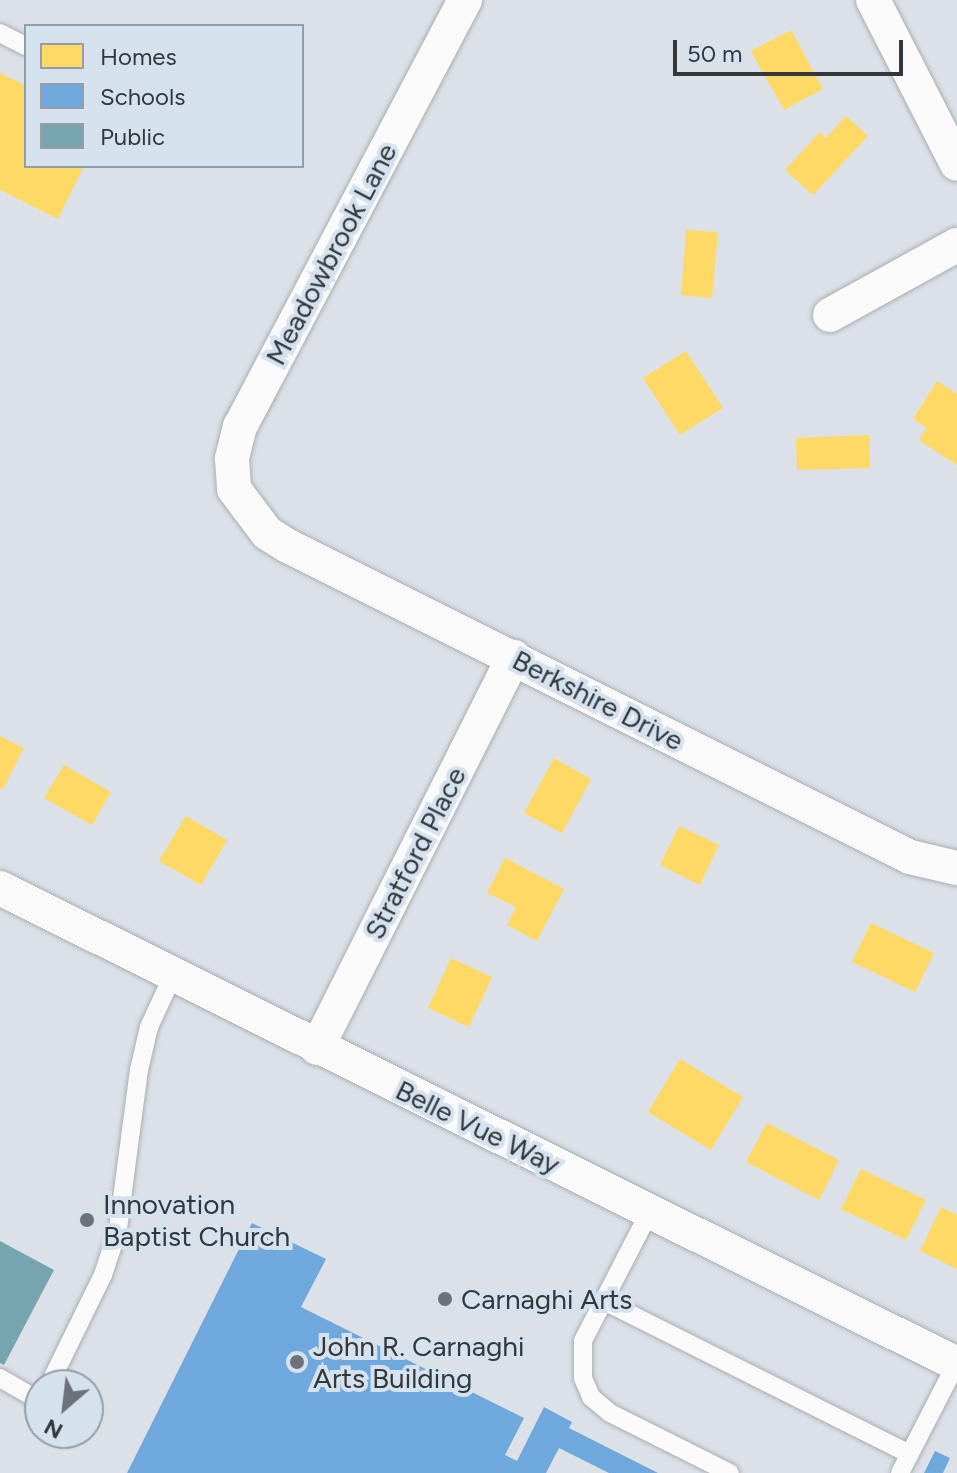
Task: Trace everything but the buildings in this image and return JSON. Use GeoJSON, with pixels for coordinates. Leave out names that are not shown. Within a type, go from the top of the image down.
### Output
{"type":"FeatureCollection","features":[{"type":"Feature","properties":{"kind":"street","name":"Meadowbrook Lane"},"geometry":{"type":"LineString","coordinates":[[249,513],[234,489],[232,459],[240,426],[465,0]]}},
{"type":"Feature","properties":{"kind":"street"},"geometry":{"type":"LineString","coordinates":[[873,0],[957,164]]}},
{"type":"Feature","properties":{"kind":"street"},"geometry":{"type":"LineString","coordinates":[[830,315],[957,245]]}},
{"type":"Feature","properties":{"kind":"street","name":"Berkshire Drive"},"geometry":{"type":"LineString","coordinates":[[249,513],[288,546],[910,857],[957,868]]}},
{"type":"Feature","properties":{"kind":"street","name":"Stratford Place"},"geometry":{"type":"LineString","coordinates":[[317,1048],[514,657]]}},
{"type":"Feature","properties":{"kind":"street","name":"Belle Vue Way"},"geometry":{"type":"LineString","coordinates":[[0,888],[956,1364]]}},
{"type":"Feature","properties":{"kind":"lane"},"geometry":{"type":"LineString","coordinates":[[0,33],[24,45]]}},
{"type":"Feature","properties":{"kind":"lane"},"geometry":{"type":"LineString","coordinates":[[57,1369],[103,1275],[118,1229],[139,1070],[149,1027],[173,975]]}},
{"type":"Feature","properties":{"kind":"lane"},"geometry":{"type":"LineString","coordinates":[[650,1211],[583,1341],[583,1378],[591,1397],[610,1413],[730,1473]]}},
{"type":"Feature","properties":{"kind":"lane"},"geometry":{"type":"LineString","coordinates":[[604,1301],[910,1454]]}},
{"type":"Feature","properties":{"kind":"lane"},"geometry":{"type":"LineString","coordinates":[[900,1473],[956,1364]]}},
{"type":"Feature","properties":{"kind":"lane"},"geometry":{"type":"LineString","coordinates":[[0,1378],[24,1392]]}},
{"type":"Feature","properties":{"kind":"place","name":"Innovation Baptist Church"},"geometry":{"type":"Point","coordinates":[87,1220]}},
{"type":"Feature","properties":{"kind":"place","name":"Carnaghi Arts"},"geometry":{"type":"Point","coordinates":[445,1299]}},
{"type":"Feature","properties":{"kind":"place","name":"John R. Carnaghi Arts Building"},"geometry":{"type":"Point","coordinates":[297,1362]}}]}
